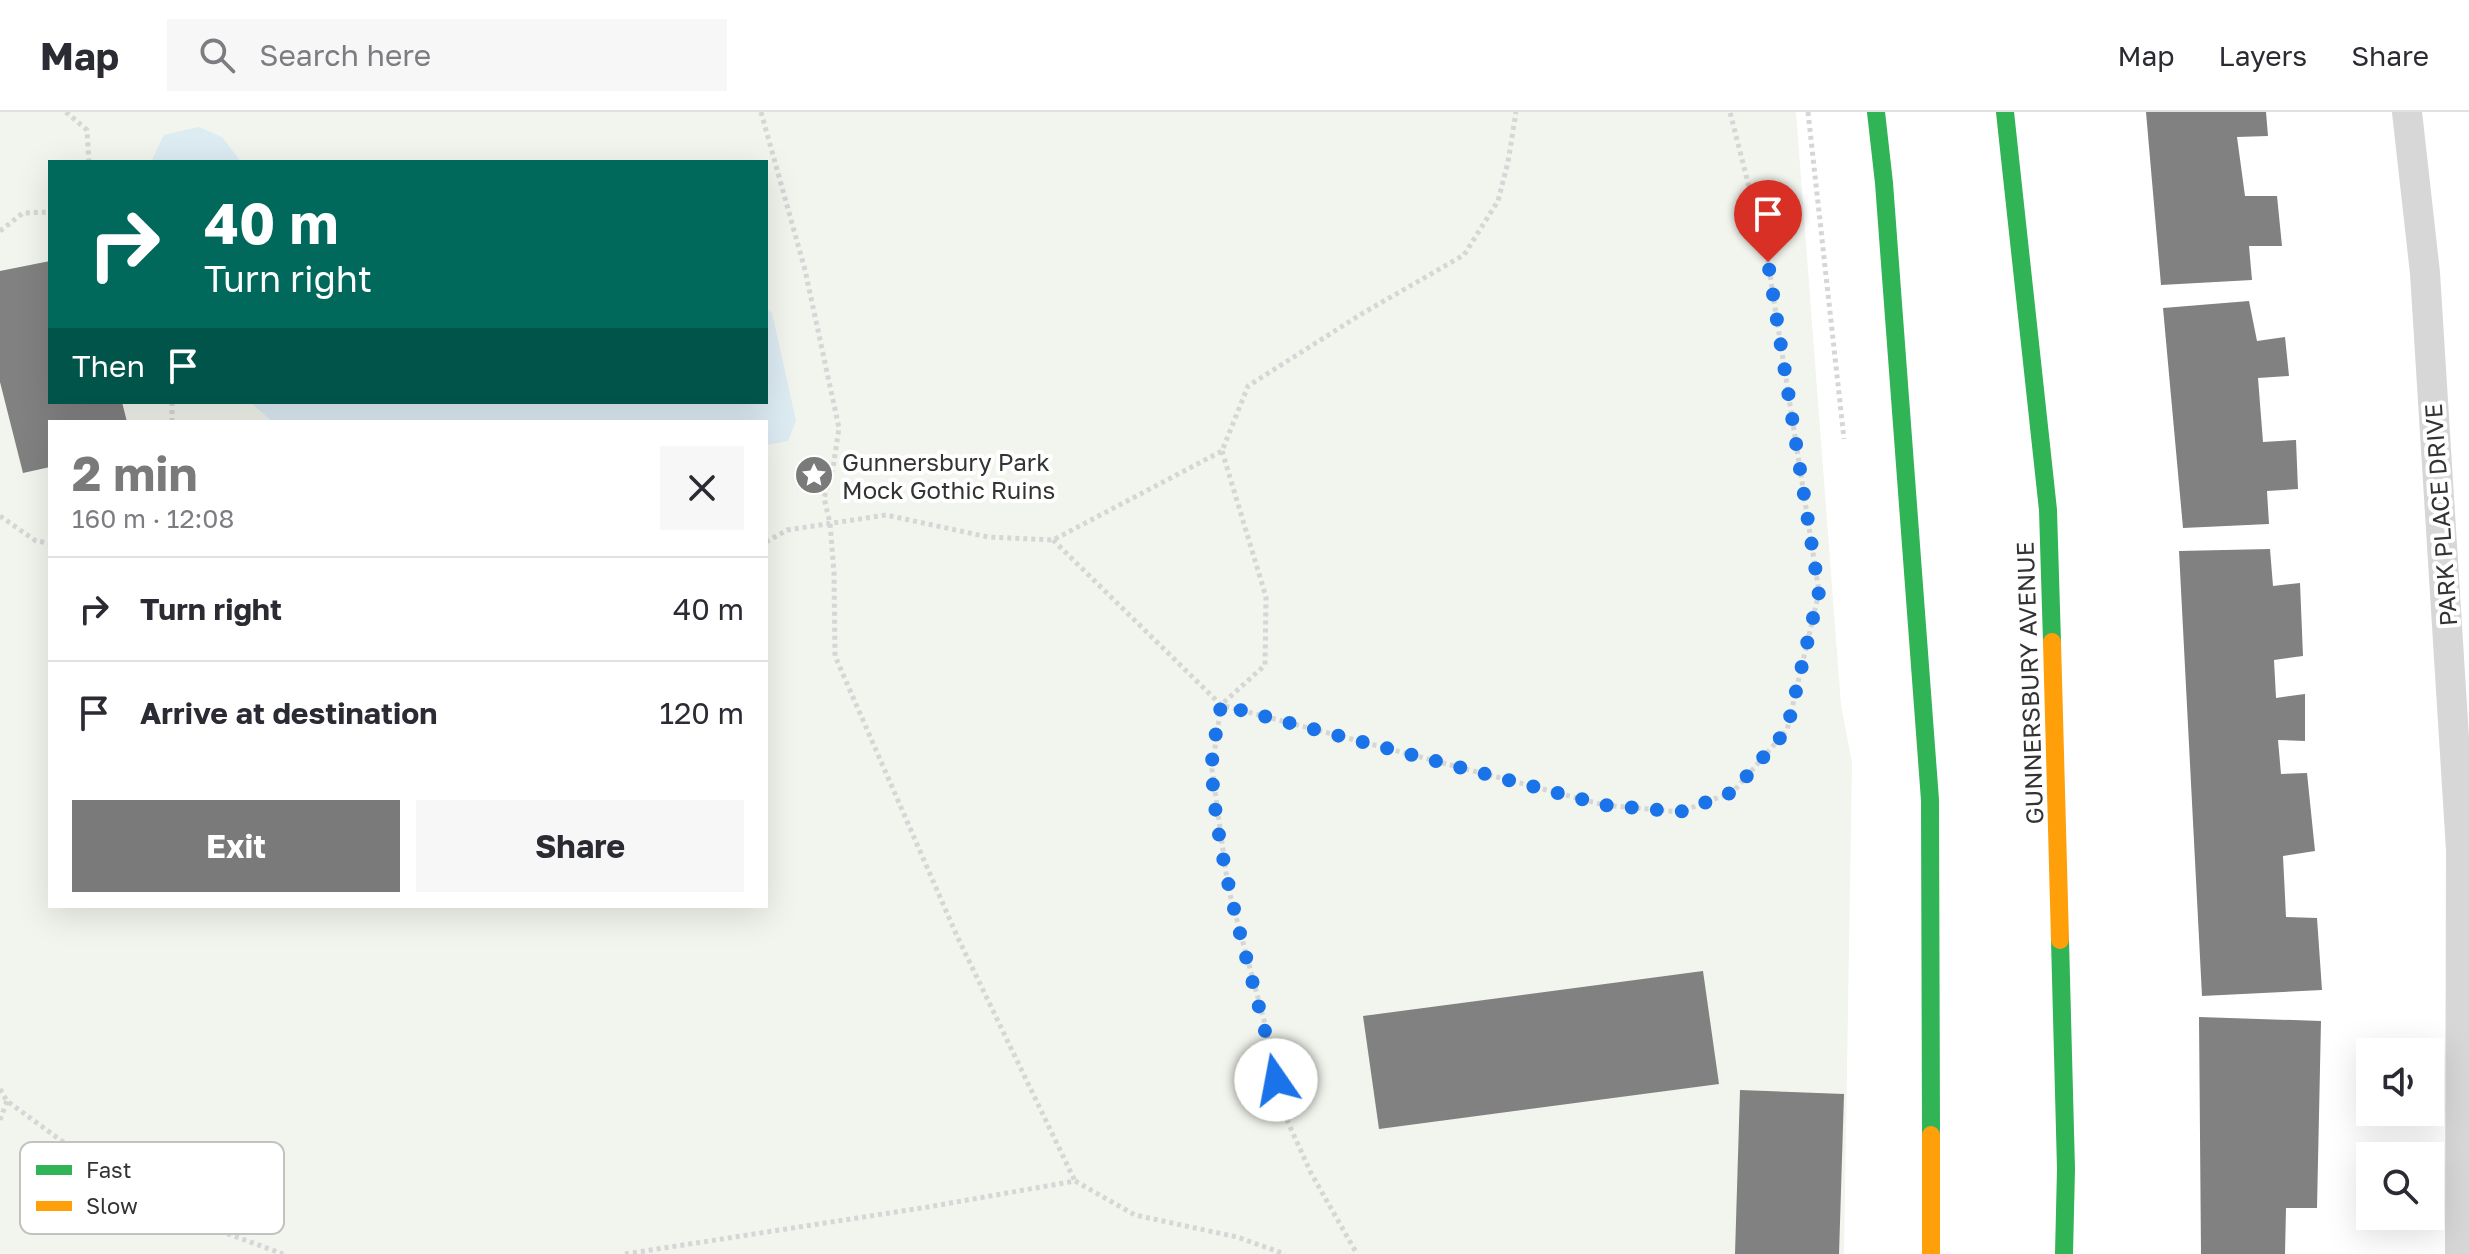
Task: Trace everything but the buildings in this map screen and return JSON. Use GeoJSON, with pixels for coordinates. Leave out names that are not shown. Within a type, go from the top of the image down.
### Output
{"type":"FeatureCollection","features":[{"type":"Feature","properties":{"kind":"highway"},"geometry":{"type":"LineString","coordinates":[[1876,112],[1884,183],[1930,800],[1931,1254]]}},
{"type":"Feature","properties":{"kind":"highway","name":"GUNNERSBURY AVENUE"},"geometry":{"type":"LineString","coordinates":[[2005,112],[2048,510],[2066,1169],[2064,1254]]}},
{"type":"Feature","properties":{"kind":"lane","name":"PARK PLACE DRIVE"},"geometry":{"type":"LineString","coordinates":[[2407,112],[2425,273],[2461,850],[2460,1254]]}},
{"type":"Feature","properties":{"kind":"path"},"geometry":{"type":"LineString","coordinates":[[66,112],[87,130],[89,160]]}},
{"type":"Feature","properties":{"kind":"path"},"geometry":{"type":"LineString","coordinates":[[761,112],[805,270],[839,428],[833,468],[824,498],[830,523],[835,656],[957,936],[1075,1181],[1135,1215],[1237,1237],[1285,1254]]}},
{"type":"Feature","properties":{"kind":"path"},"geometry":{"type":"LineString","coordinates":[[1357,1254],[1311,1173],[1282,1109],[1264,1020],[1228,887],[1212,769],[1221,705],[1265,665],[1266,597],[1222,451],[1248,386],[1363,313],[1464,255],[1498,201],[1516,112]]}},
{"type":"Feature","properties":{"kind":"path"},"geometry":{"type":"LineString","coordinates":[[1053,540],[1221,705],[1604,805],[1680,812],[1733,792],[1787,730],[1819,592],[1768,262],[1730,112]]}},
{"type":"Feature","properties":{"kind":"path"},"geometry":{"type":"LineString","coordinates":[[1808,112],[1845,450]]}},
{"type":"Feature","properties":{"kind":"path"},"geometry":{"type":"LineString","coordinates":[[0,231],[23,213],[48,212]]}},
{"type":"Feature","properties":{"kind":"path"},"geometry":{"type":"LineString","coordinates":[[768,541],[787,530],[886,515],[988,537],[1053,540],[1222,451]]}},
{"type":"Feature","properties":{"kind":"path"},"geometry":{"type":"LineString","coordinates":[[0,516],[36,541],[48,543]]}},
{"type":"Feature","properties":{"kind":"path"},"geometry":{"type":"LineString","coordinates":[[0,1089],[7,1101],[63,1142]]}},
{"type":"Feature","properties":{"kind":"path"},"geometry":{"type":"LineString","coordinates":[[0,1120],[7,1101]]}},
{"type":"Feature","properties":{"kind":"path"},"geometry":{"type":"LineString","coordinates":[[625,1254],[1075,1181]]}},
{"type":"Feature","properties":{"kind":"path"},"geometry":{"type":"LineString","coordinates":[[229,1234],[283,1254]]}},
{"type":"Feature","properties":{"kind":"shaded area"},"geometry":{"type":"Polygon","coordinates":[[[0,112],[1796,112],[1841,705],[1852,763],[1844,1254],[0,1254],[0,112]]]}},
{"type":"Feature","properties":{"kind":"shaded area"},"geometry":{"type":"Polygon","coordinates":[[[199,127],[222,137],[239,160],[152,160],[164,135],[199,127]]]}},
{"type":"Feature","properties":{"kind":"shaded area"},"geometry":{"type":"Polygon","coordinates":[[[768,310],[772,313],[796,421],[788,441],[768,445],[768,420],[271,420],[252,404],[768,404],[768,310]]]}},
{"type":"Feature","properties":{"kind":"traffic: fast"},"geometry":{"type":"LineString","coordinates":[[1876,112],[1884,183],[1930,800],[1931,1135]]}},
{"type":"Feature","properties":{"kind":"traffic: fast"},"geometry":{"type":"LineString","coordinates":[[2005,112],[2048,510],[2052,642]]}},
{"type":"Feature","properties":{"kind":"traffic: fast"},"geometry":{"type":"LineString","coordinates":[[2060,940],[2066,1169],[2064,1254]]}},
{"type":"Feature","properties":{"kind":"traffic: slow"},"geometry":{"type":"LineString","coordinates":[[2052,642],[2060,940]]}},
{"type":"Feature","properties":{"kind":"traffic: slow"},"geometry":{"type":"LineString","coordinates":[[1931,1135],[1931,1254]]}},
{"type":"Feature","properties":{"kind":"place","name":"Gunnersbury Park Mock Gothic Ruins"},"geometry":{"type":"Point","coordinates":[814,475]}},
{"type":"Feature","properties":{"kind":"route"},"geometry":{"type":"LineString","coordinates":[[1276,1080],[1264,1020],[1228,887],[1212,769],[1221,705],[1604,805],[1680,812],[1733,792],[1787,730],[1819,592],[1768,262]]}}]}
